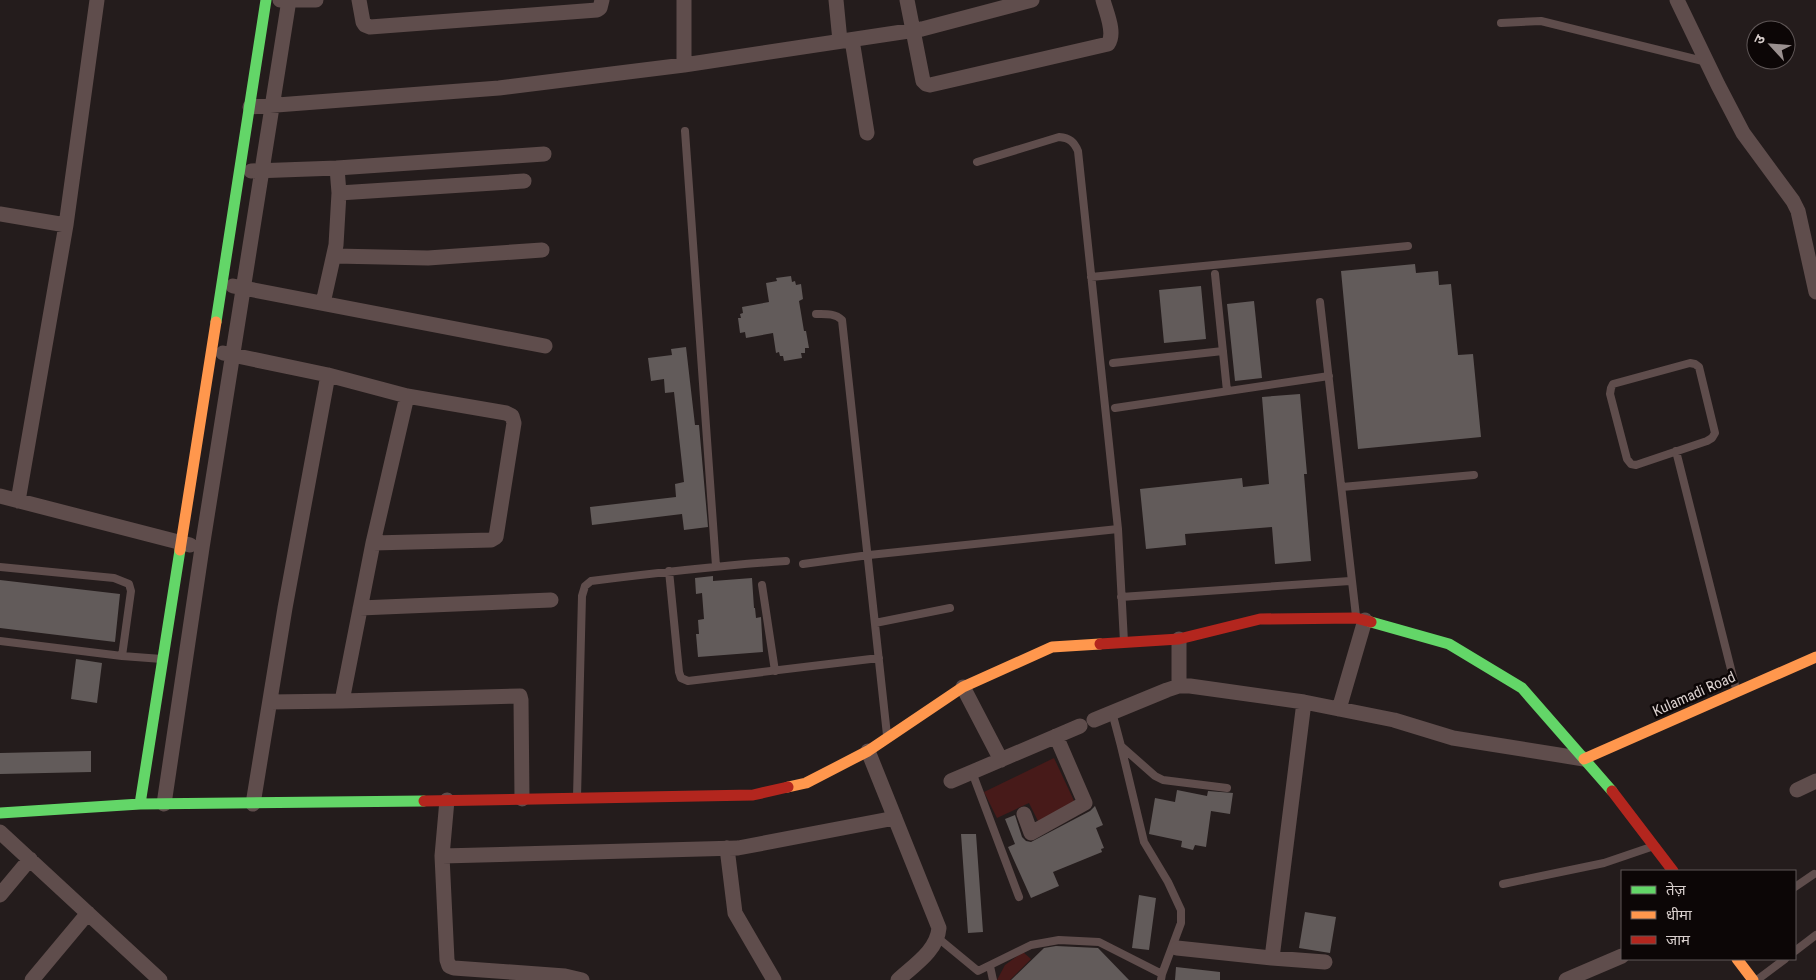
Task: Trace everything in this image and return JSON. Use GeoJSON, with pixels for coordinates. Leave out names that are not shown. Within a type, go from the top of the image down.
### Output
{"type":"FeatureCollection","features":[{"type":"Feature","properties":{"kind":"main road"},"geometry":{"type":"LineString","coordinates":[[140,804],[266,0]]}},
{"type":"Feature","properties":{"kind":"main road"},"geometry":{"type":"LineString","coordinates":[[0,813],[140,804],[253,804],[753,795],[806,783],[868,751],[963,687],[1052,647],[1179,639],[1260,619],[1360,619],[1449,644],[1522,688],[1618,798],[1672,870]]}},
{"type":"Feature","properties":{"kind":"main road","name":"Kulamadi Road"},"geometry":{"type":"LineString","coordinates":[[1584,759],[1816,657]]}},
{"type":"Feature","properties":{"kind":"main road"},"geometry":{"type":"LineString","coordinates":[[1738,960],[1753,980]]}},
{"type":"Feature","properties":{"kind":"street"},"geometry":{"type":"LineString","coordinates":[[18,501],[66,225],[97,0]]}},
{"type":"Feature","properties":{"kind":"street"},"geometry":{"type":"LineString","coordinates":[[266,0],[316,0]]}},
{"type":"Feature","properties":{"kind":"street"},"geometry":{"type":"LineString","coordinates":[[164,804],[232,355],[289,0]]}},
{"type":"Feature","properties":{"kind":"street"},"geometry":{"type":"LineString","coordinates":[[359,0],[363,22],[365,26],[370,27],[597,10],[600,8],[602,0]]}},
{"type":"Feature","properties":{"kind":"street"},"geometry":{"type":"LineString","coordinates":[[684,0],[684,65]]}},
{"type":"Feature","properties":{"kind":"street"},"geometry":{"type":"LineString","coordinates":[[836,0],[868,133]]}},
{"type":"Feature","properties":{"kind":"street"},"geometry":{"type":"LineString","coordinates":[[907,0],[924,81],[930,85],[1108,44],[1111,40],[1111,34],[1103,0]]}},
{"type":"Feature","properties":{"kind":"street"},"geometry":{"type":"LineString","coordinates":[[250,107],[499,88],[684,65],[913,30],[1032,0]]}},
{"type":"Feature","properties":{"kind":"street"},"geometry":{"type":"LineString","coordinates":[[1677,0],[1706,62],[1743,133],[1798,211],[1816,292]]}},
{"type":"Feature","properties":{"kind":"street"},"geometry":{"type":"LineString","coordinates":[[239,172],[337,168],[544,154]]}},
{"type":"Feature","properties":{"kind":"street"},"geometry":{"type":"LineString","coordinates":[[323,303],[335,256],[339,194],[337,168]]}},
{"type":"Feature","properties":{"kind":"street"},"geometry":{"type":"LineString","coordinates":[[339,194],[524,181]]}},
{"type":"Feature","properties":{"kind":"street"},"geometry":{"type":"LineString","coordinates":[[0,214],[66,225]]}},
{"type":"Feature","properties":{"kind":"street"},"geometry":{"type":"LineString","coordinates":[[335,256],[428,258],[542,250]]}},
{"type":"Feature","properties":{"kind":"street"},"geometry":{"type":"LineString","coordinates":[[222,283],[545,346]]}},
{"type":"Feature","properties":{"kind":"street"},"geometry":{"type":"LineString","coordinates":[[211,351],[328,374],[407,396],[506,413],[512,416],[514,423],[496,537],[491,540],[373,543]]}},
{"type":"Feature","properties":{"kind":"street"},"geometry":{"type":"LineString","coordinates":[[253,804],[286,600],[328,374]]}},
{"type":"Feature","properties":{"kind":"street"},"geometry":{"type":"LineString","coordinates":[[342,701],[373,543],[407,396]]}},
{"type":"Feature","properties":{"kind":"street"},"geometry":{"type":"LineString","coordinates":[[0,496],[202,548]]}},
{"type":"Feature","properties":{"kind":"street"},"geometry":{"type":"LineString","coordinates":[[360,608],[551,600]]}},
{"type":"Feature","properties":{"kind":"street"},"geometry":{"type":"LineString","coordinates":[[1339,709],[1360,619]]}},
{"type":"Feature","properties":{"kind":"street"},"geometry":{"type":"LineString","coordinates":[[1179,639],[1179,686]]}},
{"type":"Feature","properties":{"kind":"street"},"geometry":{"type":"LineString","coordinates":[[951,781],[1112,712],[1179,686],[1304,702],[1394,720],[1453,738],[1584,759]]}},
{"type":"Feature","properties":{"kind":"street"},"geometry":{"type":"LineString","coordinates":[[963,687],[1001,760]]}},
{"type":"Feature","properties":{"kind":"street"},"geometry":{"type":"LineString","coordinates":[[270,702],[520,696],[522,700],[522,799]]}},
{"type":"Feature","properties":{"kind":"street"},"geometry":{"type":"LineString","coordinates":[[1272,958],[1304,702]]}},
{"type":"Feature","properties":{"kind":"street"},"geometry":{"type":"LineString","coordinates":[[1024,814],[1031,833],[1085,803],[1056,736]]}},
{"type":"Feature","properties":{"kind":"street"},"geometry":{"type":"LineString","coordinates":[[868,751],[939,928],[938,938],[933,948],[898,980]]}},
{"type":"Feature","properties":{"kind":"street"},"geometry":{"type":"LineString","coordinates":[[1797,790],[1816,781]]}},
{"type":"Feature","properties":{"kind":"street"},"geometry":{"type":"LineString","coordinates":[[447,800],[442,856],[447,960],[449,966],[454,968],[565,976],[582,980]]}},
{"type":"Feature","properties":{"kind":"street"},"geometry":{"type":"LineString","coordinates":[[442,856],[738,848],[895,818]]}},
{"type":"Feature","properties":{"kind":"street"},"geometry":{"type":"LineString","coordinates":[[0,832],[160,980]]}},
{"type":"Feature","properties":{"kind":"street"},"geometry":{"type":"LineString","coordinates":[[727,848],[735,913],[774,980]]}},
{"type":"Feature","properties":{"kind":"street"},"geometry":{"type":"LineString","coordinates":[[0,895],[30,859]]}},
{"type":"Feature","properties":{"kind":"street"},"geometry":{"type":"LineString","coordinates":[[32,980],[88,913]]}},
{"type":"Feature","properties":{"kind":"street"},"geometry":{"type":"LineString","coordinates":[[1177,948],[1325,962]]}},
{"type":"Feature","properties":{"kind":"street"},"geometry":{"type":"LineString","coordinates":[[1566,980],[1621,956]]}},
{"type":"Feature","properties":{"kind":"lane"},"geometry":{"type":"LineString","coordinates":[[1501,24],[1541,21],[1706,62]]}},
{"type":"Feature","properties":{"kind":"lane"},"geometry":{"type":"LineString","coordinates":[[686,131],[716,566]]}},
{"type":"Feature","properties":{"kind":"lane"},"geometry":{"type":"LineString","coordinates":[[977,162],[1059,137],[1068,138],[1075,143],[1078,151],[1118,529],[1124,643]]}},
{"type":"Feature","properties":{"kind":"lane"},"geometry":{"type":"LineString","coordinates":[[1091,278],[1408,246]]}},
{"type":"Feature","properties":{"kind":"lane"},"geometry":{"type":"LineString","coordinates":[[1215,274],[1227,391]]}},
{"type":"Feature","properties":{"kind":"lane"},"geometry":{"type":"LineString","coordinates":[[1320,302],[1342,487],[1350,581],[1360,619]]}},
{"type":"Feature","properties":{"kind":"lane"},"geometry":{"type":"LineString","coordinates":[[816,314],[830,314],[842,320],[888,737]]}},
{"type":"Feature","properties":{"kind":"lane"},"geometry":{"type":"LineString","coordinates":[[1113,363],[1223,351]]}},
{"type":"Feature","properties":{"kind":"lane"},"geometry":{"type":"LineString","coordinates":[[1690,363],[1699,367],[1715,433],[1707,442],[1676,451],[1636,465],[1631,464],[1627,459],[1610,394],[1613,384],[1690,363]]}},
{"type":"Feature","properties":{"kind":"lane"},"geometry":{"type":"LineString","coordinates":[[1115,408],[1328,376]]}},
{"type":"Feature","properties":{"kind":"lane"},"geometry":{"type":"LineString","coordinates":[[1676,451],[1736,691]]}},
{"type":"Feature","properties":{"kind":"lane"},"geometry":{"type":"LineString","coordinates":[[1342,487],[1474,475]]}},
{"type":"Feature","properties":{"kind":"lane"},"geometry":{"type":"LineString","coordinates":[[803,564],[869,555],[1118,529]]}},
{"type":"Feature","properties":{"kind":"lane"},"geometry":{"type":"LineString","coordinates":[[577,799],[582,596],[585,586],[591,581],[669,571],[786,561]]}},
{"type":"Feature","properties":{"kind":"lane"},"geometry":{"type":"LineString","coordinates":[[0,567],[114,578],[129,584],[131,591],[122,656]]}},
{"type":"Feature","properties":{"kind":"lane"},"geometry":{"type":"LineString","coordinates":[[669,571],[678,672],[682,678],[688,681],[879,658]]}},
{"type":"Feature","properties":{"kind":"lane"},"geometry":{"type":"LineString","coordinates":[[1122,597],[1350,581]]}},
{"type":"Feature","properties":{"kind":"lane"},"geometry":{"type":"LineString","coordinates":[[762,585],[775,672]]}},
{"type":"Feature","properties":{"kind":"lane"},"geometry":{"type":"LineString","coordinates":[[875,623],[950,608]]}},
{"type":"Feature","properties":{"kind":"lane"},"geometry":{"type":"LineString","coordinates":[[0,641],[122,656],[163,659]]}},
{"type":"Feature","properties":{"kind":"lane"},"geometry":{"type":"LineString","coordinates":[[938,938],[978,971],[1031,945],[1059,940],[1099,942],[1161,977],[1181,923],[1180,910],[1168,882],[1144,842],[1112,712]]}},
{"type":"Feature","properties":{"kind":"lane"},"geometry":{"type":"LineString","coordinates":[[1121,746],[1155,776],[1164,780],[1227,788]]}},
{"type":"Feature","properties":{"kind":"lane"},"geometry":{"type":"LineString","coordinates":[[972,772],[1019,897]]}},
{"type":"Feature","properties":{"kind":"lane"},"geometry":{"type":"LineString","coordinates":[[1503,884],[1597,864],[1654,846]]}},
{"type":"Feature","properties":{"kind":"lane"},"geometry":{"type":"LineString","coordinates":[[1796,886],[1814,874]]}},
{"type":"Feature","properties":{"kind":"lane"},"geometry":{"type":"LineString","coordinates":[[1796,950],[1816,935]]}},
{"type":"Feature","properties":{"kind":"lane"},"geometry":{"type":"LineString","coordinates":[[1757,980],[1784,960]]}},
{"type":"Feature","properties":{"kind":"lane"},"geometry":{"type":"LineString","coordinates":[[990,966],[993,980]]}},
{"type":"Feature","properties":{"kind":"shaded area"},"geometry":{"type":"Polygon","coordinates":[[[1054,758],[1076,805],[1039,823],[1029,803],[997,818],[984,792],[1054,758]]]}},
{"type":"Feature","properties":{"kind":"shaded area"},"geometry":{"type":"Polygon","coordinates":[[[1023,952],[1031,959],[1010,980],[997,980],[1005,965],[1023,952]]]}},
{"type":"Feature","properties":{"kind":"building"},"geometry":{"type":"Polygon","coordinates":[[[1415,264],[1416,273],[1438,271],[1439,285],[1451,284],[1458,355],[1473,354],[1481,437],[1358,449],[1341,271],[1415,264]]]}},
{"type":"Feature","properties":{"kind":"building"},"geometry":{"type":"Polygon","coordinates":[[[791,276],[792,282],[795,281],[796,285],[801,284],[803,299],[799,301],[809,348],[805,348],[805,353],[801,353],[802,358],[784,361],[783,356],[780,356],[779,352],[776,353],[773,333],[746,338],[745,332],[740,333],[738,318],[741,318],[740,314],[743,313],[742,307],[769,302],[766,283],[777,281],[776,278],[791,276]]]}},
{"type":"Feature","properties":{"kind":"building"},"geometry":{"type":"Polygon","coordinates":[[[1201,286],[1206,339],[1164,343],[1159,290],[1201,286]]]}},
{"type":"Feature","properties":{"kind":"building"},"geometry":{"type":"Polygon","coordinates":[[[1254,301],[1262,378],[1235,381],[1227,304],[1254,301]]]}},
{"type":"Feature","properties":{"kind":"building"},"geometry":{"type":"Polygon","coordinates":[[[686,347],[695,425],[699,425],[708,527],[684,530],[682,514],[592,525],[590,507],[676,497],[675,484],[684,482],[674,392],[665,393],[664,379],[651,381],[648,358],[672,355],[671,349],[686,347]]]}},
{"type":"Feature","properties":{"kind":"building"},"geometry":{"type":"Polygon","coordinates":[[[1300,394],[1307,474],[1304,474],[1311,561],[1275,564],[1272,527],[1185,534],[1186,545],[1146,549],[1140,489],[1242,478],[1243,487],[1269,484],[1262,397],[1300,394]]]}},
{"type":"Feature","properties":{"kind":"building"},"geometry":{"type":"Polygon","coordinates":[[[713,576],[713,581],[752,578],[756,618],[761,617],[763,652],[698,657],[696,634],[699,634],[698,620],[704,619],[702,593],[696,594],[695,578],[713,576]]]}},
{"type":"Feature","properties":{"kind":"building"},"geometry":{"type":"Polygon","coordinates":[[[0,580],[120,594],[115,642],[0,628],[0,580]]]}},
{"type":"Feature","properties":{"kind":"building"},"geometry":{"type":"Polygon","coordinates":[[[76,659],[102,663],[97,703],[71,699],[76,659]]]}},
{"type":"Feature","properties":{"kind":"building"},"geometry":{"type":"Polygon","coordinates":[[[91,751],[91,772],[0,774],[0,753],[91,751]]]}},
{"type":"Feature","properties":{"kind":"building"},"geometry":{"type":"Polygon","coordinates":[[[1177,790],[1207,796],[1208,791],[1233,793],[1230,814],[1211,811],[1206,847],[1195,845],[1193,850],[1181,847],[1182,841],[1149,834],[1155,798],[1175,802],[1177,790]]]}},
{"type":"Feature","properties":{"kind":"building"},"geometry":{"type":"Polygon","coordinates":[[[1095,806],[1103,825],[1096,828],[1104,848],[1101,849],[1102,852],[1053,872],[1059,886],[1031,898],[1008,847],[1015,844],[1005,819],[1015,815],[1022,837],[1026,841],[1031,842],[1090,811],[1095,806]]]}},
{"type":"Feature","properties":{"kind":"building"},"geometry":{"type":"Polygon","coordinates":[[[961,834],[976,834],[983,932],[968,933],[961,834]]]}},
{"type":"Feature","properties":{"kind":"building"},"geometry":{"type":"Polygon","coordinates":[[[1139,895],[1156,898],[1149,950],[1132,948],[1139,895]]]}},
{"type":"Feature","properties":{"kind":"building"},"geometry":{"type":"Polygon","coordinates":[[[1305,912],[1336,917],[1330,953],[1299,948],[1305,912]]]}},
{"type":"Feature","properties":{"kind":"building"},"geometry":{"type":"Polygon","coordinates":[[[1056,946],[1098,948],[1129,980],[1011,980],[1044,948],[1056,946]]]}},
{"type":"Feature","properties":{"kind":"building"},"geometry":{"type":"Polygon","coordinates":[[[1176,967],[1220,972],[1220,980],[1175,980],[1176,967]]]}},
{"type":"Feature","properties":{"kind":"traffic: fast"},"geometry":{"type":"LineString","coordinates":[[216,322],[266,0]]}},
{"type":"Feature","properties":{"kind":"traffic: fast"},"geometry":{"type":"LineString","coordinates":[[140,804],[180,550]]}},
{"type":"Feature","properties":{"kind":"traffic: fast"},"geometry":{"type":"LineString","coordinates":[[1371,622],[1449,644],[1522,688],[1612,791]]}},
{"type":"Feature","properties":{"kind":"traffic: fast"},"geometry":{"type":"LineString","coordinates":[[0,813],[140,804],[424,801]]}},
{"type":"Feature","properties":{"kind":"traffic: slow"},"geometry":{"type":"LineString","coordinates":[[180,550],[216,322]]}},
{"type":"Feature","properties":{"kind":"traffic: slow"},"geometry":{"type":"LineString","coordinates":[[788,787],[806,783],[868,751],[963,687],[1052,647],[1100,644]]}},
{"type":"Feature","properties":{"kind":"traffic: slow"},"geometry":{"type":"LineString","coordinates":[[1584,759],[1816,657]]}},
{"type":"Feature","properties":{"kind":"traffic: slow"},"geometry":{"type":"LineString","coordinates":[[1738,960],[1753,980]]}},
{"type":"Feature","properties":{"kind":"traffic: jam"},"geometry":{"type":"LineString","coordinates":[[1100,644],[1179,639],[1260,619],[1356,618],[1371,622]]}},
{"type":"Feature","properties":{"kind":"traffic: jam"},"geometry":{"type":"LineString","coordinates":[[424,801],[753,795],[788,787]]}},
{"type":"Feature","properties":{"kind":"traffic: jam"},"geometry":{"type":"LineString","coordinates":[[1612,791],[1672,870]]}}]}
